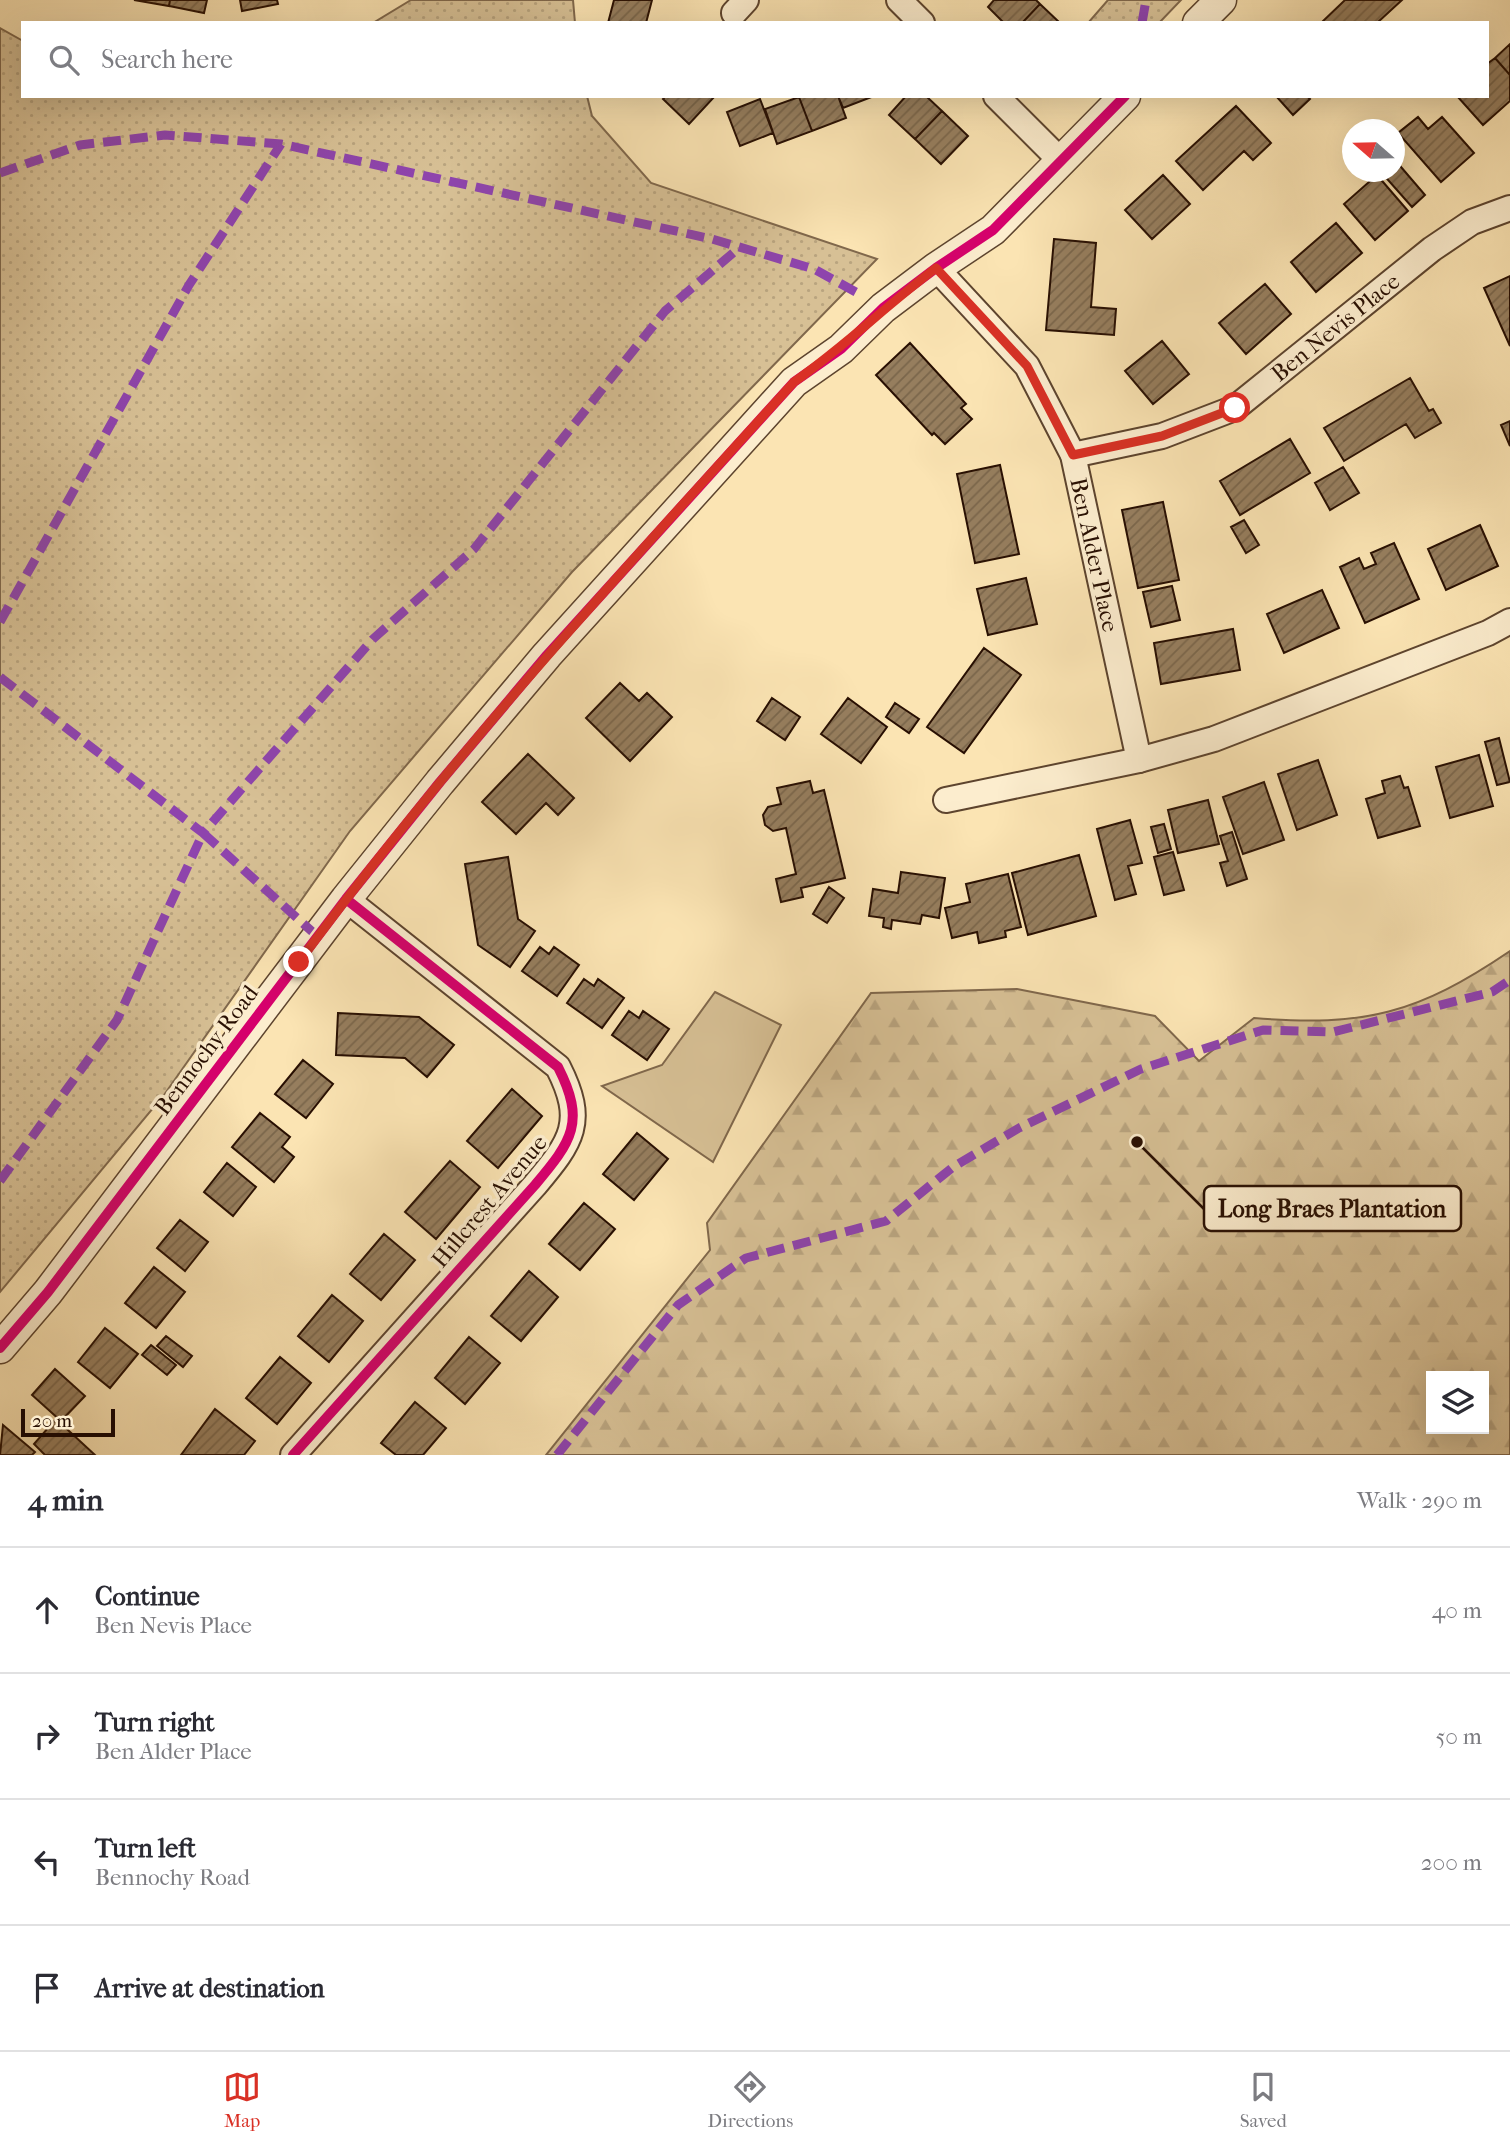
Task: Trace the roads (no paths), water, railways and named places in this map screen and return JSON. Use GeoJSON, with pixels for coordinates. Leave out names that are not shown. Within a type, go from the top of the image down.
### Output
{"type":"FeatureCollection","features":[{"type":"Feature","properties":{"kind":"street"},"geometry":{"type":"LineString","coordinates":[[899,0],[920,21]]}},
{"type":"Feature","properties":{"kind":"street"},"geometry":{"type":"LineString","coordinates":[[1200,21],[1221,0]]}},
{"type":"Feature","properties":{"kind":"street"},"geometry":{"type":"LineString","coordinates":[[998,98],[1062,162]]}},
{"type":"Feature","properties":{"kind":"street","name":"Bennochy Road"},"geometry":{"type":"LineString","coordinates":[[0,1348],[48,1292],[346,899],[547,655],[794,382],[841,349],[883,308],[993,230],[1123,98]]}},
{"type":"Feature","properties":{"kind":"street","name":"Ben Nevis Place"},"geometry":{"type":"LineString","coordinates":[[1073,455],[1162,436],[1235,408],[1432,249],[1472,222],[1510,208]]}},
{"type":"Feature","properties":{"kind":"street","name":"Ben Alder Place"},"geometry":{"type":"LineString","coordinates":[[936,268],[1027,366],[1073,455],[1139,760]]}},
{"type":"Feature","properties":{"kind":"street"},"geometry":{"type":"LineString","coordinates":[[946,800],[1139,760],[1214,740],[1488,633],[1510,621]]}},
{"type":"Feature","properties":{"kind":"street","name":"Hillcrest Avenue"},"geometry":{"type":"LineString","coordinates":[[293,1455],[535,1185],[560,1155],[572,1131],[572,1095],[558,1067],[346,899]]}},
{"type":"Feature","properties":{"kind":"place","name":"Long Braes Plantation"},"geometry":{"type":"Point","coordinates":[1137,1142]}}]}
